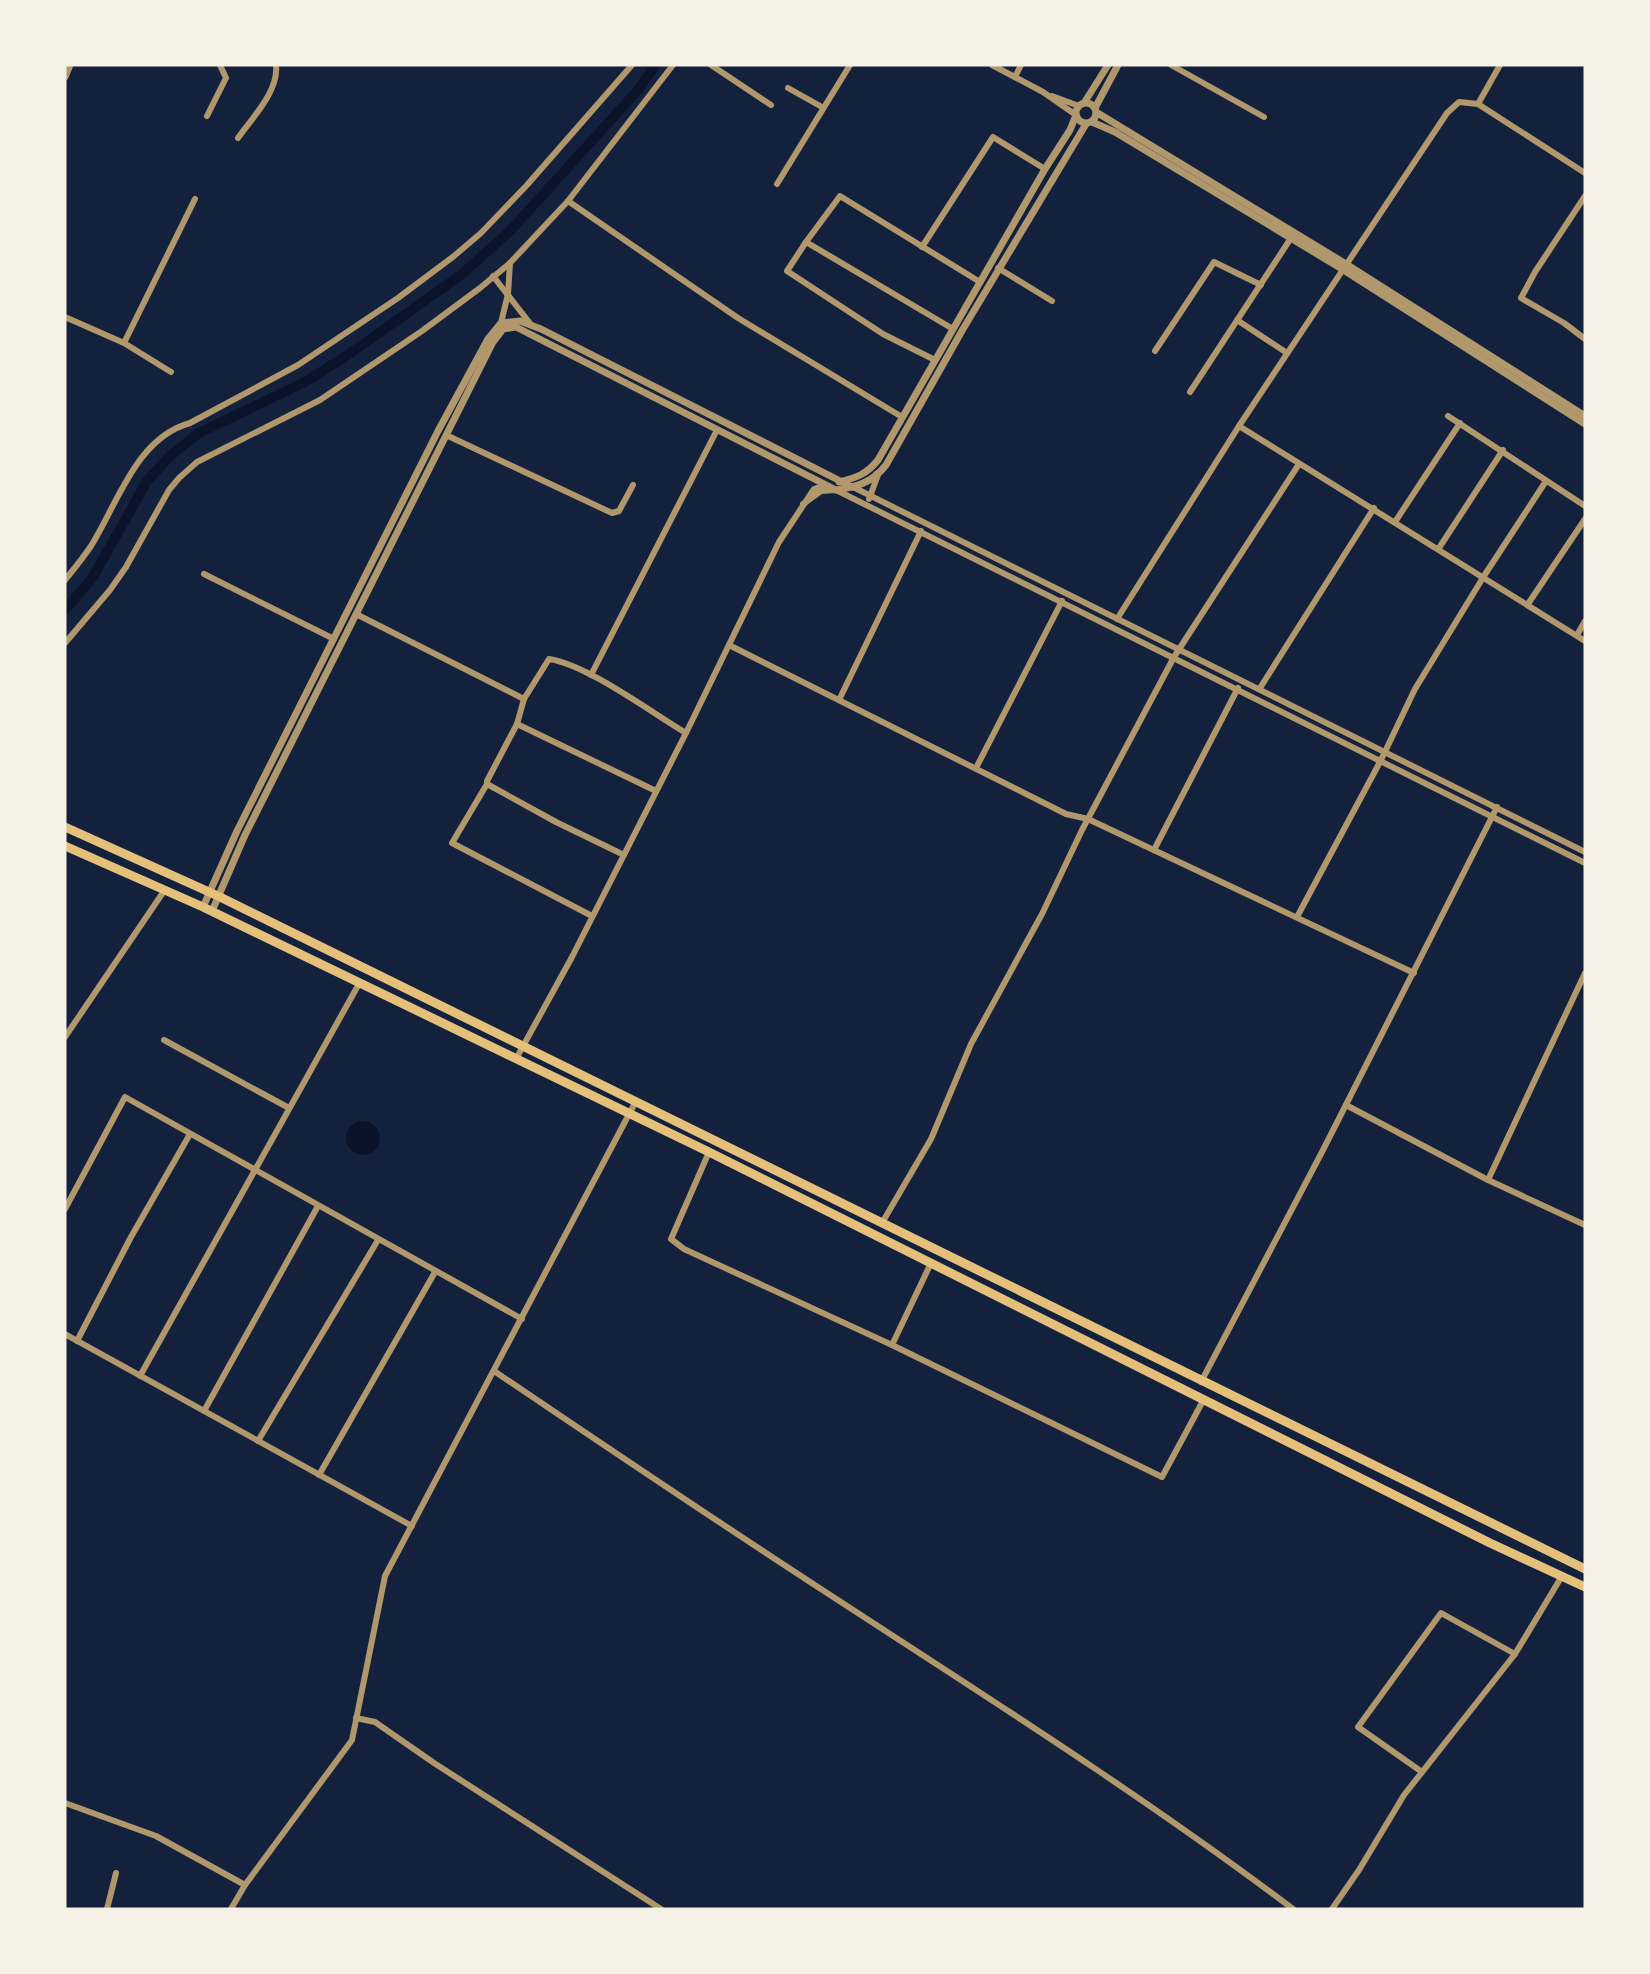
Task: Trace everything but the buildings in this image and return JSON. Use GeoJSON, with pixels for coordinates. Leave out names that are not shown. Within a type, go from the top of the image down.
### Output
{"type":"FeatureCollection","features":[{"type":"Feature","properties":{"kind":"main road"},"geometry":{"type":"LineString","coordinates":[[65,827],[213,895],[636,1101],[1201,1382],[1585,1567]]}},
{"type":"Feature","properties":{"kind":"main road"},"geometry":{"type":"LineString","coordinates":[[65,846],[208,909],[709,1152],[1490,1543],[1585,1587]]}},
{"type":"Feature","properties":{"kind":"main road"},"geometry":{"type":"LineString","coordinates":[[1562,1576],[1570,1562]]}},
{"type":"Feature","properties":{"kind":"street"},"geometry":{"type":"LineString","coordinates":[[65,77],[70,65]]}},
{"type":"Feature","properties":{"kind":"street"},"geometry":{"type":"LineString","coordinates":[[206,116],[226,78],[220,65]]}},
{"type":"Feature","properties":{"kind":"street"},"geometry":{"type":"LineString","coordinates":[[238,138],[269,94],[276,79],[276,65]]}},
{"type":"Feature","properties":{"kind":"street"},"geometry":{"type":"LineString","coordinates":[[65,580],[91,545],[135,467],[149,450],[174,428],[190,423],[298,365],[398,298],[454,256],[481,233],[527,185],[632,65]]}},
{"type":"Feature","properties":{"kind":"street"},"geometry":{"type":"LineString","coordinates":[[65,643],[126,567],[169,491],[197,462],[320,400],[422,331],[510,263],[568,201],[673,65]]}},
{"type":"Feature","properties":{"kind":"street"},"geometry":{"type":"LineString","coordinates":[[712,65],[771,105]]}},
{"type":"Feature","properties":{"kind":"street"},"geometry":{"type":"LineString","coordinates":[[777,184],[850,65]]}},
{"type":"Feature","properties":{"kind":"street"},"geometry":{"type":"LineString","coordinates":[[992,65],[1044,92],[1076,115],[1079,121],[1115,132],[1344,267],[1585,424]]}},
{"type":"Feature","properties":{"kind":"street"},"geometry":{"type":"LineString","coordinates":[[1015,77],[1021,65]]}},
{"type":"Feature","properties":{"kind":"street"},"geometry":{"type":"LineString","coordinates":[[516,1059],[593,916],[779,542],[814,489],[858,477],[869,471],[1070,130],[1082,104],[1108,65]]}},
{"type":"Feature","properties":{"kind":"street"},"geometry":{"type":"LineString","coordinates":[[867,504],[877,475],[999,268],[1089,123],[1118,65]]}},
{"type":"Feature","properties":{"kind":"street"},"geometry":{"type":"LineString","coordinates":[[1171,65],[1264,117]]}},
{"type":"Feature","properties":{"kind":"street"},"geometry":{"type":"LineString","coordinates":[[1478,104],[1500,65]]}},
{"type":"Feature","properties":{"kind":"street"},"geometry":{"type":"LineString","coordinates":[[788,88],[822,107]]}},
{"type":"Feature","properties":{"kind":"street"},"geometry":{"type":"LineString","coordinates":[[1044,92],[1082,104],[1089,103],[1096,110],[1344,267],[1585,416]]}},
{"type":"Feature","properties":{"kind":"street"},"geometry":{"type":"LineString","coordinates":[[1113,627],[1287,352],[1447,113],[1459,102],[1478,104],[1585,173]]}},
{"type":"Feature","properties":{"kind":"street"},"geometry":{"type":"LineString","coordinates":[[922,247],[993,137],[1045,169]]}},
{"type":"Feature","properties":{"kind":"street"},"geometry":{"type":"LineString","coordinates":[[1585,195],[1521,298],[1564,323],[1585,339]]}},
{"type":"Feature","properties":{"kind":"street"},"geometry":{"type":"LineString","coordinates":[[935,359],[883,334],[787,271],[839,197],[980,282]]}},
{"type":"Feature","properties":{"kind":"street"},"geometry":{"type":"LineString","coordinates":[[124,343],[195,199]]}},
{"type":"Feature","properties":{"kind":"street"},"geometry":{"type":"LineString","coordinates":[[568,201],[738,318],[902,417]]}},
{"type":"Feature","properties":{"kind":"street"},"geometry":{"type":"LineString","coordinates":[[1190,392],[1291,238]]}},
{"type":"Feature","properties":{"kind":"street"},"geometry":{"type":"LineString","coordinates":[[806,242],[953,328]]}},
{"type":"Feature","properties":{"kind":"street"},"geometry":{"type":"LineString","coordinates":[[1155,351],[1214,262],[1261,285]]}},
{"type":"Feature","properties":{"kind":"street"},"geometry":{"type":"LineString","coordinates":[[213,895],[502,326],[510,263]]}},
{"type":"Feature","properties":{"kind":"street"},"geometry":{"type":"LineString","coordinates":[[999,268],[1052,301]]}},
{"type":"Feature","properties":{"kind":"street"},"geometry":{"type":"LineString","coordinates":[[493,276],[530,330],[825,485],[1585,863]]}},
{"type":"Feature","properties":{"kind":"street"},"geometry":{"type":"LineString","coordinates":[[65,317],[124,343],[171,372]]}},
{"type":"Feature","properties":{"kind":"street"},"geometry":{"type":"LineString","coordinates":[[1237,320],[1287,352]]}},
{"type":"Feature","properties":{"kind":"street"},"geometry":{"type":"LineString","coordinates":[[208,909],[237,831],[438,431],[488,340],[502,326],[530,330],[871,495],[1585,852]]}},
{"type":"Feature","properties":{"kind":"street"},"geometry":{"type":"LineString","coordinates":[[1448,415],[1585,506]]}},
{"type":"Feature","properties":{"kind":"street"},"geometry":{"type":"LineString","coordinates":[[1395,522],[1460,423]]}},
{"type":"Feature","properties":{"kind":"street"},"geometry":{"type":"LineString","coordinates":[[1239,426],[1585,641]]}},
{"type":"Feature","properties":{"kind":"street"},"geometry":{"type":"LineString","coordinates":[[591,675],[717,430]]}},
{"type":"Feature","properties":{"kind":"street"},"geometry":{"type":"LineString","coordinates":[[446,435],[612,513],[619,511],[633,485]]}},
{"type":"Feature","properties":{"kind":"street"},"geometry":{"type":"LineString","coordinates":[[1439,548],[1503,450]]}},
{"type":"Feature","properties":{"kind":"street"},"geometry":{"type":"LineString","coordinates":[[882,1223],[931,1139],[971,1044],[1042,914],[1088,819],[1174,657],[1299,464]]}},
{"type":"Feature","properties":{"kind":"street"},"geometry":{"type":"LineString","coordinates":[[869,471],[877,475]]}},
{"type":"Feature","properties":{"kind":"street"},"geometry":{"type":"LineString","coordinates":[[803,504],[821,491],[853,487],[877,475]]}},
{"type":"Feature","properties":{"kind":"street"},"geometry":{"type":"LineString","coordinates":[[1297,917],[1381,760],[1415,689],[1546,481]]}},
{"type":"Feature","properties":{"kind":"street"},"geometry":{"type":"LineString","coordinates":[[1260,688],[1374,509]]}},
{"type":"Feature","properties":{"kind":"street"},"geometry":{"type":"LineString","coordinates":[[1528,604],[1585,519]]}},
{"type":"Feature","properties":{"kind":"street"},"geometry":{"type":"LineString","coordinates":[[839,700],[921,531]]}},
{"type":"Feature","properties":{"kind":"street"},"geometry":{"type":"LineString","coordinates":[[204,574],[334,639]]}},
{"type":"Feature","properties":{"kind":"street"},"geometry":{"type":"LineString","coordinates":[[976,768],[1062,601]]}},
{"type":"Feature","properties":{"kind":"street"},"geometry":{"type":"LineString","coordinates":[[356,614],[524,699]]}},
{"type":"Feature","properties":{"kind":"street"},"geometry":{"type":"LineString","coordinates":[[1577,635],[1585,621]]}},
{"type":"Feature","properties":{"kind":"street"},"geometry":{"type":"LineString","coordinates":[[729,645],[1066,814],[1088,819],[1414,973]]}},
{"type":"Feature","properties":{"kind":"street"},"geometry":{"type":"LineString","coordinates":[[593,916],[452,843],[487,784],[486,780],[517,724],[524,699],[549,659],[561,660],[591,675],[686,733]]}},
{"type":"Feature","properties":{"kind":"street"},"geometry":{"type":"LineString","coordinates":[[1154,850],[1242,680]]}},
{"type":"Feature","properties":{"kind":"street"},"geometry":{"type":"LineString","coordinates":[[517,724],[656,791]]}},
{"type":"Feature","properties":{"kind":"street"},"geometry":{"type":"LineString","coordinates":[[487,784],[624,855]]}},
{"type":"Feature","properties":{"kind":"street"},"geometry":{"type":"LineString","coordinates":[[1201,1382],[1414,973],[1497,807]]}},
{"type":"Feature","properties":{"kind":"street"},"geometry":{"type":"LineString","coordinates":[[65,1037],[164,891]]}},
{"type":"Feature","properties":{"kind":"street"},"geometry":{"type":"LineString","coordinates":[[1488,1180],[1585,973]]}},
{"type":"Feature","properties":{"kind":"street"},"geometry":{"type":"LineString","coordinates":[[140,1376],[360,982]]}},
{"type":"Feature","properties":{"kind":"street"},"geometry":{"type":"LineString","coordinates":[[164,1040],[289,1108]]}},
{"type":"Feature","properties":{"kind":"street"},"geometry":{"type":"LineString","coordinates":[[65,1209],[125,1097],[522,1319]]}},
{"type":"Feature","properties":{"kind":"street"},"geometry":{"type":"LineString","coordinates":[[231,1909],[245,1885],[352,1740],[385,1576],[636,1101]]}},
{"type":"Feature","properties":{"kind":"street"},"geometry":{"type":"LineString","coordinates":[[1346,1105],[1488,1180],[1585,1225]]}},
{"type":"Feature","properties":{"kind":"street"},"geometry":{"type":"LineString","coordinates":[[77,1341],[131,1237],[190,1134]]}},
{"type":"Feature","properties":{"kind":"street"},"geometry":{"type":"LineString","coordinates":[[709,1152],[671,1239],[684,1250],[892,1345],[1162,1477],[1204,1399]]}},
{"type":"Feature","properties":{"kind":"street"},"geometry":{"type":"LineString","coordinates":[[204,1411],[318,1206]]}},
{"type":"Feature","properties":{"kind":"street"},"geometry":{"type":"LineString","coordinates":[[258,1441],[378,1240]]}},
{"type":"Feature","properties":{"kind":"street"},"geometry":{"type":"LineString","coordinates":[[892,1345],[930,1263]]}},
{"type":"Feature","properties":{"kind":"street"},"geometry":{"type":"LineString","coordinates":[[320,1475],[435,1272]]}},
{"type":"Feature","properties":{"kind":"street"},"geometry":{"type":"LineString","coordinates":[[65,1334],[412,1526]]}},
{"type":"Feature","properties":{"kind":"street"},"geometry":{"type":"LineString","coordinates":[[494,1371],[809,1582],[1048,1736],[1207,1844],[1293,1909]]}},
{"type":"Feature","properties":{"kind":"street"},"geometry":{"type":"LineString","coordinates":[[1332,1909],[1404,1795],[1515,1654],[1562,1576]]}},
{"type":"Feature","properties":{"kind":"street"},"geometry":{"type":"LineString","coordinates":[[1422,1772],[1358,1727],[1441,1613],[1515,1654]]}},
{"type":"Feature","properties":{"kind":"street"},"geometry":{"type":"LineString","coordinates":[[356,1718],[375,1722],[661,1909]]}},
{"type":"Feature","properties":{"kind":"street"},"geometry":{"type":"LineString","coordinates":[[65,1803],[156,1836],[245,1885]]}},
{"type":"Feature","properties":{"kind":"street"},"geometry":{"type":"LineString","coordinates":[[107,1909],[116,1873]]}},
{"type":"Feature","properties":{"kind":"water"},"geometry":{"type":"Polygon","coordinates":[[[363,1121],[375,1126],[380,1138],[375,1150],[363,1155],[351,1150],[346,1138],[351,1126],[363,1121]]]}},
{"type":"Feature","properties":{"kind":"waterway"},"geometry":{"type":"LineString","coordinates":[[65,610],[93,577],[147,481],[170,456],[199,433],[307,381],[461,275],[510,231],[638,90],[655,65]]}}]}
